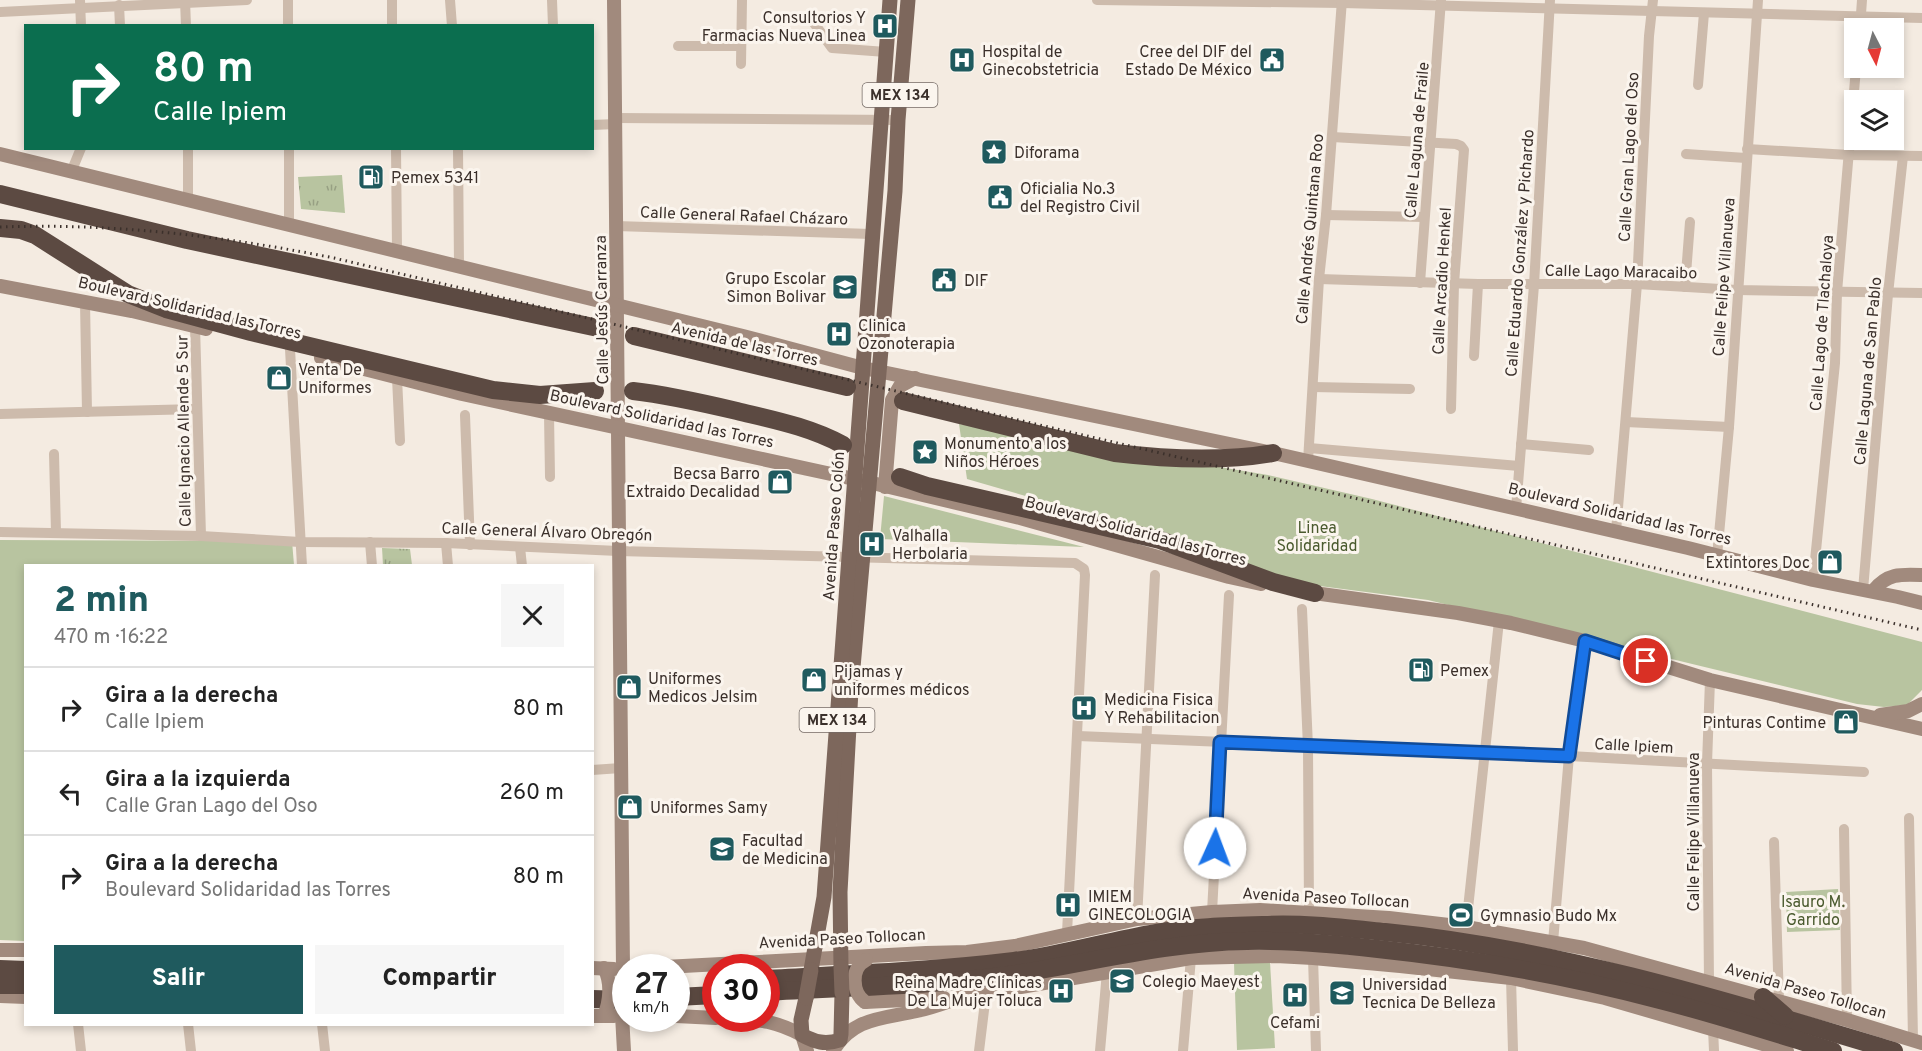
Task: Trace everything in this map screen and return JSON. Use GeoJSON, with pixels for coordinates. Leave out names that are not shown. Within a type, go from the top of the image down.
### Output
{"type":"FeatureCollection","features":[{"type":"Feature","properties":{"kind":"highway"},"geometry":{"type":"LineString","coordinates":[[0,195],[188,240],[598,328]]}},
{"type":"Feature","properties":{"kind":"highway","name":"Boulevard Solidaridad las Torres"},"geometry":{"type":"LineString","coordinates":[[0,228],[21,230],[35,235],[137,299],[166,309],[251,332],[493,390],[540,395],[595,391]]}},
{"type":"Feature","properties":{"kind":"highway","name":"Avenida de las Torres"},"geometry":{"type":"LineString","coordinates":[[634,336],[847,387]]}},
{"type":"Feature","properties":{"kind":"highway"},"geometry":{"type":"LineString","coordinates":[[633,391],[662,394],[800,426],[843,445]]}},
{"type":"Feature","properties":{"kind":"highway","name":"Boulevard Solidaridad las Torres"},"geometry":{"type":"LineString","coordinates":[[903,401],[1135,456],[1227,458],[1274,453]]}},
{"type":"Feature","properties":{"kind":"highway","name":"Boulevard Solidaridad las Torres"},"geometry":{"type":"LineString","coordinates":[[892,482],[927,486],[1160,540],[1273,582],[1315,593]]}},
{"type":"Feature","properties":{"kind":"highway","name":"Avenida Paseo Tollocan"},"geometry":{"type":"LineString","coordinates":[[780,979],[1016,961],[1157,932],[1266,924],[1364,930],[1504,948],[1709,990],[1789,1019],[1894,1051]]}},
{"type":"Feature","properties":{"kind":"highway"},"geometry":{"type":"LineString","coordinates":[[780,991],[955,981],[1015,974],[1160,948],[1204,943],[1249,941],[1352,946],[1454,958],[1528,970],[1658,999],[1833,1051]]}},
{"type":"Feature","properties":{"kind":"highway"},"geometry":{"type":"LineString","coordinates":[[0,969],[24,970]]}},
{"type":"Feature","properties":{"kind":"highway"},"geometry":{"type":"LineString","coordinates":[[594,986],[612,980]]}},
{"type":"Feature","properties":{"kind":"highway"},"geometry":{"type":"LineString","coordinates":[[0,985],[24,985]]}},
{"type":"Feature","properties":{"kind":"highway"},"geometry":{"type":"LineString","coordinates":[[1709,990],[1744,993]]}},
{"type":"Feature","properties":{"kind":"highway"},"geometry":{"type":"LineString","coordinates":[[1658,999],[1684,1020]]}},
{"type":"Feature","properties":{"kind":"highway"},"geometry":{"type":"LineString","coordinates":[[594,1000],[612,1006]]}},
{"type":"Feature","properties":{"kind":"highway"},"geometry":{"type":"LineString","coordinates":[[1771,1000],[1789,1019]]}},
{"type":"Feature","properties":{"kind":"highway"},"geometry":{"type":"LineString","coordinates":[[1736,1035],[1769,1032]]}},
{"type":"Feature","properties":{"kind":"main road","name":"Calle Jesús Carranza"},"geometry":{"type":"LineString","coordinates":[[614,0],[619,427],[618,551],[625,954]]}},
{"type":"Feature","properties":{"kind":"main road","name":"Avenida Paseo Colón"},"geometry":{"type":"LineString","coordinates":[[807,1051],[802,1035],[802,1010],[824,897],[845,689],[861,481],[863,368],[871,234],[890,0]]}},
{"type":"Feature","properties":{"kind":"main road","name":"Avenida Paseo Colón"},"geometry":{"type":"LineString","coordinates":[[861,481],[879,372],[895,190],[908,0]]}},
{"type":"Feature","properties":{"kind":"main road","name":"Boulevard Solidaridad las Torres"},"geometry":{"type":"LineString","coordinates":[[0,154],[398,250],[879,372],[1274,453],[1309,454],[1516,509],[1616,531],[1813,580],[1922,603]]}},
{"type":"Feature","properties":{"kind":"main road"},"geometry":{"type":"LineString","coordinates":[[875,190],[895,190]]}},
{"type":"Feature","properties":{"kind":"main road","name":"Boulevard Solidaridad las Torres"},"geometry":{"type":"LineString","coordinates":[[0,286],[195,326],[549,414],[619,427],[861,481],[892,482]]}},
{"type":"Feature","properties":{"kind":"main road"},"geometry":{"type":"LineString","coordinates":[[892,482],[892,400],[900,386],[915,378]]}},
{"type":"Feature","properties":{"kind":"main road"},"geometry":{"type":"LineString","coordinates":[[1868,591],[1893,575],[1922,575]]}},
{"type":"Feature","properties":{"kind":"main road","name":"Boulevard Solidaridad las Torres"},"geometry":{"type":"LineString","coordinates":[[1315,593],[1499,621],[1585,641],[1710,680],[1922,729]]}},
{"type":"Feature","properties":{"kind":"main road"},"geometry":{"type":"LineString","coordinates":[[1898,597],[1922,614]]}},
{"type":"Feature","properties":{"kind":"main road","name":"Avenida Paseo Colón"},"geometry":{"type":"LineString","coordinates":[[836,1045],[842,1029],[840,892],[845,689]]}},
{"type":"Feature","properties":{"kind":"main road"},"geometry":{"type":"LineString","coordinates":[[1868,716],[1908,711],[1922,704]]}},
{"type":"Feature","properties":{"kind":"main road","name":"Avenida Paseo Tollocan"},"geometry":{"type":"LineString","coordinates":[[690,967],[812,964],[967,952],[1015,946],[1137,919],[1260,910],[1389,918],[1466,927],[1553,942],[1618,956],[1709,990]]}},
{"type":"Feature","properties":{"kind":"main road"},"geometry":{"type":"LineString","coordinates":[[0,950],[24,950]]}},
{"type":"Feature","properties":{"kind":"main road"},"geometry":{"type":"LineString","coordinates":[[967,952],[944,958],[866,960],[857,967],[855,978],[857,993],[865,1002],[962,997],[1191,958],[1276,956],[1313,958],[1511,978],[1605,998],[1788,1051]]}},
{"type":"Feature","properties":{"kind":"main road"},"geometry":{"type":"LineString","coordinates":[[598,968],[607,977],[609,1001],[598,1016]]}},
{"type":"Feature","properties":{"kind":"main road","name":"Avenida Paseo Tollocan"},"geometry":{"type":"LineString","coordinates":[[1744,993],[1847,1020],[1918,1042]]}},
{"type":"Feature","properties":{"kind":"main road"},"geometry":{"type":"LineString","coordinates":[[0,996],[24,997]]}},
{"type":"Feature","properties":{"kind":"main road"},"geometry":{"type":"LineString","coordinates":[[780,1024],[821,1043],[836,1045],[855,1026],[870,1020],[917,1011],[962,997]]}},
{"type":"Feature","properties":{"kind":"main road","name":"Calle Jesús Carranza"},"geometry":{"type":"LineString","coordinates":[[624,1032],[624,1051]]}},
{"type":"Feature","properties":{"kind":"street"},"geometry":{"type":"LineString","coordinates":[[0,12],[81,3],[119,5],[247,0]]}},
{"type":"Feature","properties":{"kind":"street"},"geometry":{"type":"LineString","coordinates":[[288,0],[288,24]]}},
{"type":"Feature","properties":{"kind":"street"},"geometry":{"type":"LineString","coordinates":[[392,0],[392,24]]}},
{"type":"Feature","properties":{"kind":"street"},"geometry":{"type":"LineString","coordinates":[[450,0],[452,24]]}},
{"type":"Feature","properties":{"kind":"street"},"geometry":{"type":"LineString","coordinates":[[552,0],[553,24]]}},
{"type":"Feature","properties":{"kind":"street"},"geometry":{"type":"LineString","coordinates":[[741,64],[742,0]]}},
{"type":"Feature","properties":{"kind":"street"},"geometry":{"type":"LineString","coordinates":[[1097,0],[1652,5],[1704,13],[1922,18]]}},
{"type":"Feature","properties":{"kind":"street","name":"Calle Felipe Villanueva"},"geometry":{"type":"LineString","coordinates":[[1718,556],[1758,0]]}},
{"type":"Feature","properties":{"kind":"street"},"geometry":{"type":"LineString","coordinates":[[1861,16],[1862,0]]}},
{"type":"Feature","properties":{"kind":"street"},"geometry":{"type":"LineString","coordinates":[[185,1],[186,24]]}},
{"type":"Feature","properties":{"kind":"street","name":"Calle Andrés Quintana Roo"},"geometry":{"type":"LineString","coordinates":[[1309,454],[1319,279],[1342,2]]}},
{"type":"Feature","properties":{"kind":"street"},"geometry":{"type":"LineString","coordinates":[[81,3],[81,24]]}},
{"type":"Feature","properties":{"kind":"street","name":"Calle Laguna de Fraile"},"geometry":{"type":"LineString","coordinates":[[1420,283],[1441,3]]}},
{"type":"Feature","properties":{"kind":"street","name":"Calle Eduardo González y Pichardo"},"geometry":{"type":"LineString","coordinates":[[1516,509],[1534,285],[1550,4]]}},
{"type":"Feature","properties":{"kind":"street"},"geometry":{"type":"LineString","coordinates":[[119,5],[120,24]]}},
{"type":"Feature","properties":{"kind":"street","name":"Calle Gran Lago del Oso"},"geometry":{"type":"LineString","coordinates":[[1616,531],[1637,284],[1652,5]]}},
{"type":"Feature","properties":{"kind":"street"},"geometry":{"type":"LineString","coordinates":[[1698,85],[1704,13]]}},
{"type":"Feature","properties":{"kind":"street"},"geometry":{"type":"LineString","coordinates":[[811,19],[832,48],[886,52]]}},
{"type":"Feature","properties":{"kind":"street"},"geometry":{"type":"LineString","coordinates":[[678,46],[741,46]]}},
{"type":"Feature","properties":{"kind":"street","name":"Calle Lago de Tlachaloya"},"geometry":{"type":"LineString","coordinates":[[1813,580],[1835,363],[1837,292],[1855,78]]}},
{"type":"Feature","properties":{"kind":"street"},"geometry":{"type":"LineString","coordinates":[[594,125],[616,121],[898,120]]}},
{"type":"Feature","properties":{"kind":"street"},"geometry":{"type":"LineString","coordinates":[[1332,137],[1432,143]]}},
{"type":"Feature","properties":{"kind":"street","name":"Calle Arcadio Henkel"},"geometry":{"type":"LineString","coordinates":[[1432,143],[1461,146],[1464,154],[1454,284],[1451,409]]}},
{"type":"Feature","properties":{"kind":"street"},"geometry":{"type":"LineString","coordinates":[[72,170],[81,150]]}},
{"type":"Feature","properties":{"kind":"street"},"geometry":{"type":"LineString","coordinates":[[188,150],[189,199]]}},
{"type":"Feature","properties":{"kind":"street"},"geometry":{"type":"LineString","coordinates":[[289,150],[289,223]]}},
{"type":"Feature","properties":{"kind":"street"},"geometry":{"type":"LineString","coordinates":[[396,150],[398,250]]}},
{"type":"Feature","properties":{"kind":"street"},"geometry":{"type":"LineString","coordinates":[[458,150],[459,266]]}},
{"type":"Feature","properties":{"kind":"street"},"geometry":{"type":"LineString","coordinates":[[1686,154],[1922,156]]}},
{"type":"Feature","properties":{"kind":"street","name":"Calle Laguna de San Pablo"},"geometry":{"type":"LineString","coordinates":[[1868,591],[1888,294],[1904,156]]}},
{"type":"Feature","properties":{"kind":"street"},"geometry":{"type":"LineString","coordinates":[[1326,215],[1424,218]]}},
{"type":"Feature","properties":{"kind":"street"},"geometry":{"type":"LineString","coordinates":[[1685,287],[1690,222]]}},
{"type":"Feature","properties":{"kind":"street","name":"Calle General Rafael Cházaro"},"geometry":{"type":"LineString","coordinates":[[616,226],[871,234]]}},
{"type":"Feature","properties":{"kind":"street","name":"Calle Lago Maracaibo"},"geometry":{"type":"LineString","coordinates":[[1319,279],[1454,284],[1637,284],[1737,290],[1922,293]]}},
{"type":"Feature","properties":{"kind":"street"},"geometry":{"type":"LineString","coordinates":[[1474,356],[1478,284]]}},
{"type":"Feature","properties":{"kind":"street"},"geometry":{"type":"LineString","coordinates":[[85,302],[87,412]]}},
{"type":"Feature","properties":{"kind":"street","name":"Calle Ignacio Allende 5 Sur"},"geometry":{"type":"LineString","coordinates":[[195,326],[201,536]]}},
{"type":"Feature","properties":{"kind":"street"},"geometry":{"type":"LineString","coordinates":[[290,349],[302,564]]}},
{"type":"Feature","properties":{"kind":"street"},"geometry":{"type":"LineString","coordinates":[[397,378],[400,441]]}},
{"type":"Feature","properties":{"kind":"street"},"geometry":{"type":"LineString","coordinates":[[1313,387],[1410,388]]}},
{"type":"Feature","properties":{"kind":"street"},"geometry":{"type":"LineString","coordinates":[[0,414],[197,409]]}},
{"type":"Feature","properties":{"kind":"street"},"geometry":{"type":"LineString","coordinates":[[549,414],[550,477]]}},
{"type":"Feature","properties":{"kind":"street"},"geometry":{"type":"LineString","coordinates":[[465,415],[470,545]]}},
{"type":"Feature","properties":{"kind":"street"},"geometry":{"type":"LineString","coordinates":[[1626,422],[1729,427]]}},
{"type":"Feature","properties":{"kind":"street"},"geometry":{"type":"LineString","coordinates":[[1521,444],[1589,450]]}},
{"type":"Feature","properties":{"kind":"street"},"geometry":{"type":"LineString","coordinates":[[54,454],[56,532]]}},
{"type":"Feature","properties":{"kind":"street"},"geometry":{"type":"LineString","coordinates":[[1309,454],[1519,466]]}},
{"type":"Feature","properties":{"kind":"street","name":"Calle General Álvaro Obregón"},"geometry":{"type":"LineString","coordinates":[[0,532],[1066,562],[1081,565],[1085,575],[1078,736]]}},
{"type":"Feature","properties":{"kind":"street"},"geometry":{"type":"LineString","coordinates":[[370,542],[372,564]]}},
{"type":"Feature","properties":{"kind":"street"},"geometry":{"type":"LineString","coordinates":[[446,543],[448,564]]}},
{"type":"Feature","properties":{"kind":"street"},"geometry":{"type":"LineString","coordinates":[[520,547],[522,564]]}},
{"type":"Feature","properties":{"kind":"street"},"geometry":{"type":"LineString","coordinates":[[1137,919],[1155,575]]}},
{"type":"Feature","properties":{"kind":"street"},"geometry":{"type":"LineString","coordinates":[[1212,912],[1229,595]]}},
{"type":"Feature","properties":{"kind":"street"},"geometry":{"type":"LineString","coordinates":[[1302,609],[1308,747],[1309,912]]}},
{"type":"Feature","properties":{"kind":"street"},"geometry":{"type":"LineString","coordinates":[[1466,927],[1499,621]]}},
{"type":"Feature","properties":{"kind":"street"},"geometry":{"type":"LineString","coordinates":[[1553,942],[1569,756],[1585,641]]}},
{"type":"Feature","properties":{"kind":"street","name":"Calle Felipe Villanueva"},"geometry":{"type":"LineString","coordinates":[[1709,990],[1707,764],[1710,680]]}},
{"type":"Feature","properties":{"kind":"street"},"geometry":{"type":"LineString","coordinates":[[1067,933],[1078,736]]}},
{"type":"Feature","properties":{"kind":"street","name":"Calle Ipiem"},"geometry":{"type":"LineString","coordinates":[[1078,736],[1569,756],[1864,772]]}},
{"type":"Feature","properties":{"kind":"street"},"geometry":{"type":"LineString","coordinates":[[594,770],[621,768]]}},
{"type":"Feature","properties":{"kind":"street"},"geometry":{"type":"LineString","coordinates":[[1910,818],[1916,843],[1918,1042]]}},
{"type":"Feature","properties":{"kind":"street"},"geometry":{"type":"LineString","coordinates":[[1844,829],[1847,1020]]}},
{"type":"Feature","properties":{"kind":"street"},"geometry":{"type":"LineString","coordinates":[[1771,1000],[1774,842]]}},
{"type":"Feature","properties":{"kind":"street"},"geometry":{"type":"LineString","coordinates":[[1183,1051],[1191,958]]}},
{"type":"Feature","properties":{"kind":"street"},"geometry":{"type":"LineString","coordinates":[[1313,958],[1316,1051]]}},
{"type":"Feature","properties":{"kind":"street"},"geometry":{"type":"LineString","coordinates":[[1100,1051],[1107,972]]}},
{"type":"Feature","properties":{"kind":"street"},"geometry":{"type":"LineString","coordinates":[[1511,978],[1513,1051]]}},
{"type":"Feature","properties":{"kind":"street"},"geometry":{"type":"LineString","coordinates":[[979,1051],[986,994]]}},
{"type":"Feature","properties":{"kind":"street"},"geometry":{"type":"LineString","coordinates":[[78,1026],[81,1051]]}},
{"type":"Feature","properties":{"kind":"street"},"geometry":{"type":"LineString","coordinates":[[188,1026],[191,1051]]}},
{"type":"Feature","properties":{"kind":"street"},"geometry":{"type":"LineString","coordinates":[[322,1026],[325,1051]]}},
{"type":"Feature","properties":{"kind":"street"},"geometry":{"type":"LineString","coordinates":[[1713,1029],[1714,1051]]}},
{"type":"Feature","properties":{"kind":"green space"},"geometry":{"type":"Polygon","coordinates":[[[342,175],[345,213],[301,209],[298,177],[342,175]]]}},
{"type":"Feature","properties":{"kind":"green space","name":"Linea Solidaridad"},"geometry":{"type":"Polygon","coordinates":[[[959,424],[1268,475],[1372,499],[1922,642],[1922,690],[1907,705],[1884,707],[1857,704],[1428,600],[1312,585],[1263,571],[1208,549],[967,479],[959,424]]]}},
{"type":"Feature","properties":{"kind":"green space"},"geometry":{"type":"Polygon","coordinates":[[[884,496],[1084,547],[880,539],[884,496]]]}},
{"type":"Feature","properties":{"kind":"green space"},"geometry":{"type":"Polygon","coordinates":[[[0,540],[292,541],[294,564],[24,564],[24,941],[0,940],[0,540]]]}},
{"type":"Feature","properties":{"kind":"green space"},"geometry":{"type":"Polygon","coordinates":[[[382,548],[410,549],[412,564],[383,564],[382,548]]]}},
{"type":"Feature","properties":{"kind":"green space","name":"Isauro M. Garrido"},"geometry":{"type":"Polygon","coordinates":[[[1838,889],[1840,930],[1787,932],[1786,892],[1838,889]]]}},
{"type":"Feature","properties":{"kind":"green space"},"geometry":{"type":"Polygon","coordinates":[[[1270,962],[1275,1048],[1237,1050],[1234,963],[1270,962]]]}},
{"type":"Feature","properties":{"kind":"railway"},"geometry":{"type":"LineString","coordinates":[[0,227],[126,229],[210,237],[334,258],[1922,630]]}},
{"type":"Feature","properties":{"kind":"place","name":"Consultorios Y Farmacias Nueva Linea"},"geometry":{"type":"Point","coordinates":[885,26]}},
{"type":"Feature","properties":{"kind":"place","name":"Hospital de Ginecobstetricia"},"geometry":{"type":"Point","coordinates":[962,60]}},
{"type":"Feature","properties":{"kind":"place","name":"Cree del DIF del Estado De México"},"geometry":{"type":"Point","coordinates":[1272,60]}},
{"type":"Feature","properties":{"kind":"place","name":"Diforama"},"geometry":{"type":"Point","coordinates":[994,152]}},
{"type":"Feature","properties":{"kind":"place","name":"Pemex 5341"},"geometry":{"type":"Point","coordinates":[371,177]}},
{"type":"Feature","properties":{"kind":"place","name":"Oficialia No.3 del Registro Civil"},"geometry":{"type":"Point","coordinates":[1000,197]}},
{"type":"Feature","properties":{"kind":"place","name":"DIF"},"geometry":{"type":"Point","coordinates":[944,280]}},
{"type":"Feature","properties":{"kind":"place","name":"Grupo Escolar Simon Bolivar"},"geometry":{"type":"Point","coordinates":[845,287]}},
{"type":"Feature","properties":{"kind":"place","name":"Clinica Ozonoterapia"},"geometry":{"type":"Point","coordinates":[839,334]}},
{"type":"Feature","properties":{"kind":"place","name":"Venta De Uniformes"},"geometry":{"type":"Point","coordinates":[279,378]}},
{"type":"Feature","properties":{"kind":"place","name":"Monumento a los Niños Héroes"},"geometry":{"type":"Point","coordinates":[925,452]}},
{"type":"Feature","properties":{"kind":"place","name":"Becsa Barro Extraido Decalidad"},"geometry":{"type":"Point","coordinates":[780,482]}},
{"type":"Feature","properties":{"kind":"place","name":"Valhalla Herbolaria"},"geometry":{"type":"Point","coordinates":[872,544]}},
{"type":"Feature","properties":{"kind":"place","name":"Extintores Doc"},"geometry":{"type":"Point","coordinates":[1830,562]}},
{"type":"Feature","properties":{"kind":"place","name":"Pemex"},"geometry":{"type":"Point","coordinates":[1421,670]}},
{"type":"Feature","properties":{"kind":"place","name":"Pijamas y uniformes médicos"},"geometry":{"type":"Point","coordinates":[814,680]}},
{"type":"Feature","properties":{"kind":"place","name":"Uniformes Medicos Jelsim"},"geometry":{"type":"Point","coordinates":[629,687]}},
{"type":"Feature","properties":{"kind":"place","name":"Medicina Fisica Y Rehabilitacion"},"geometry":{"type":"Point","coordinates":[1084,708]}},
{"type":"Feature","properties":{"kind":"place","name":"Pinturas Contime"},"geometry":{"type":"Point","coordinates":[1846,722]}},
{"type":"Feature","properties":{"kind":"place","name":"Uniformes Samy"},"geometry":{"type":"Point","coordinates":[630,807]}},
{"type":"Feature","properties":{"kind":"place","name":"Facultad de Medicina"},"geometry":{"type":"Point","coordinates":[722,849]}},
{"type":"Feature","properties":{"kind":"place","name":"IMIEM GINECOLOGIA"},"geometry":{"type":"Point","coordinates":[1068,905]}},
{"type":"Feature","properties":{"kind":"place","name":"Gymnasio Budo Mx"},"geometry":{"type":"Point","coordinates":[1461,915]}},
{"type":"Feature","properties":{"kind":"place","name":"Colegio Maeyest"},"geometry":{"type":"Point","coordinates":[1122,981]}},
{"type":"Feature","properties":{"kind":"place","name":"Reina Madre Clinicas De La Mujer Toluca"},"geometry":{"type":"Point","coordinates":[1061,991]}},
{"type":"Feature","properties":{"kind":"place","name":"Universidad Tecnica De Belleza"},"geometry":{"type":"Point","coordinates":[1342,993]}},
{"type":"Feature","properties":{"kind":"place","name":"Cefami"},"geometry":{"type":"Point","coordinates":[1295,995]}},
{"type":"Feature","properties":{"kind":"route"},"geometry":{"type":"LineString","coordinates":[[1215,848],[1220,742],[1569,756],[1585,641],[1646,661]]}}]}
